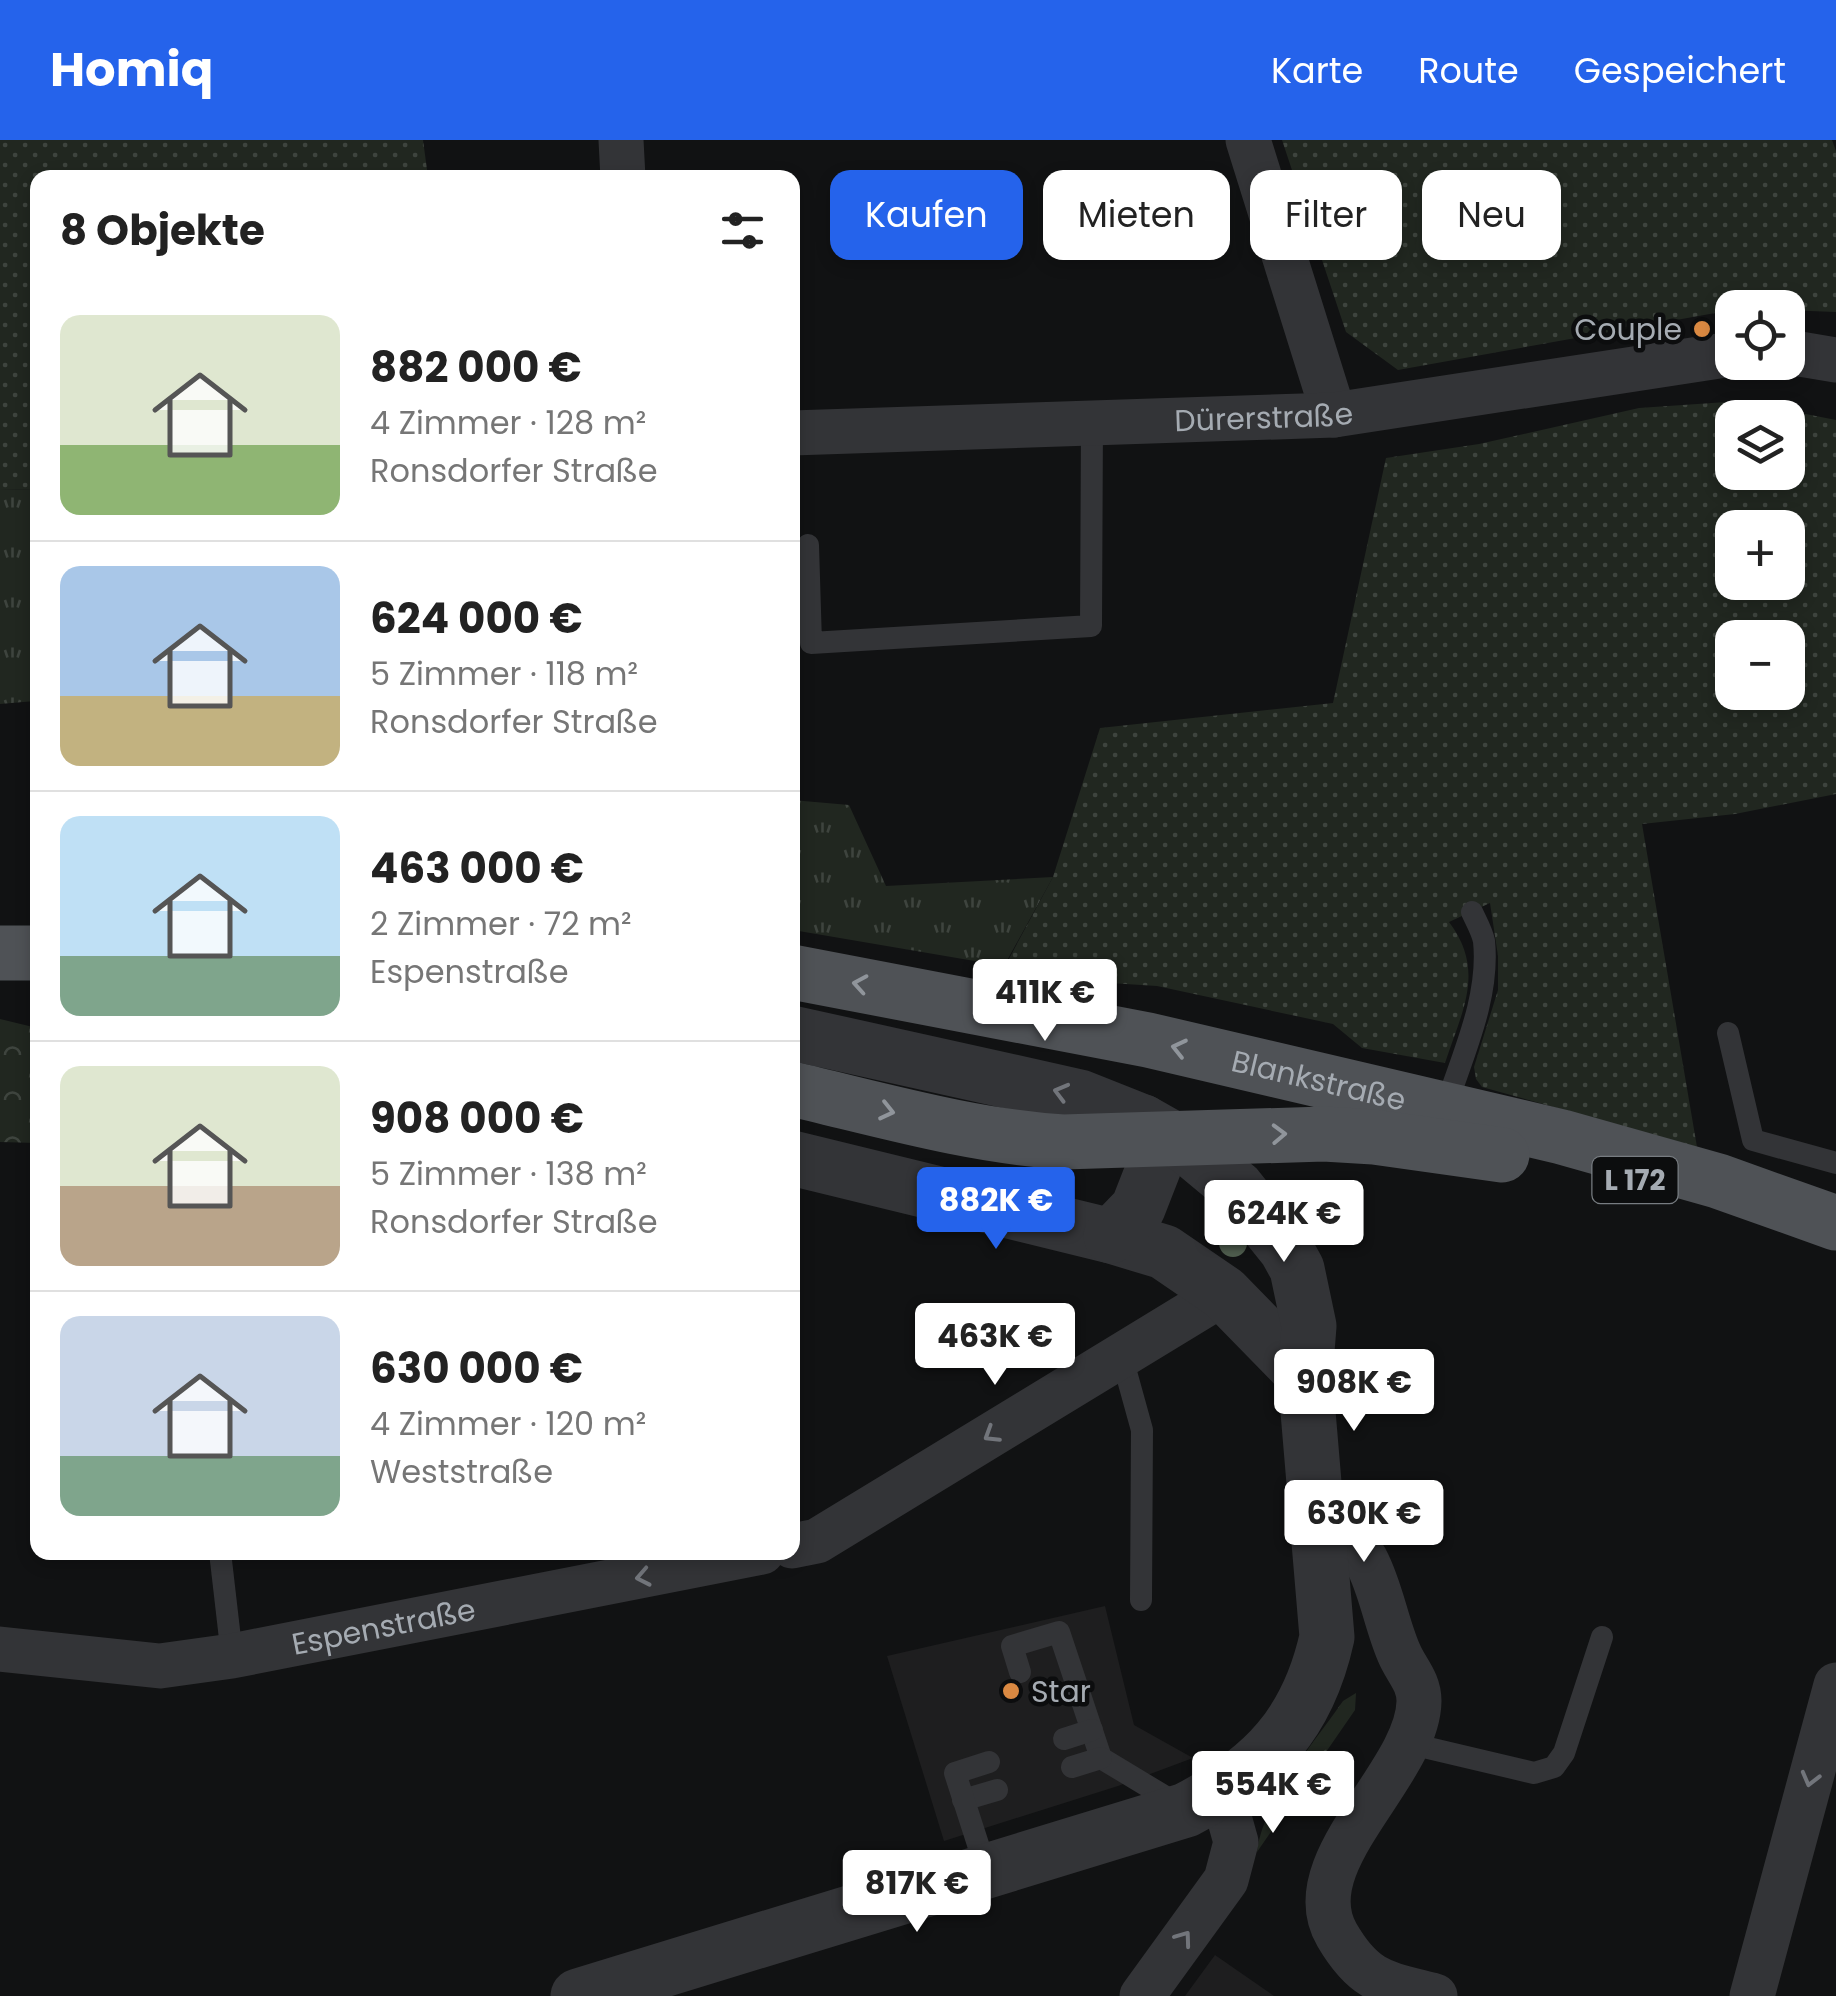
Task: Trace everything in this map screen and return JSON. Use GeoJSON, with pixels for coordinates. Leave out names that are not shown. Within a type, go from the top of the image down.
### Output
{"type":"FeatureCollection","features":[{"type":"Feature","properties":{"kind":"main road","name":"Blankstraße"},"geometry":{"type":"LineString","coordinates":[[800,974],[1128,1036],[1437,1127],[1836,1232]]}},
{"type":"Feature","properties":{"kind":"main road","name":"Blankstraße"},"geometry":{"type":"LineString","coordinates":[[800,1091],[984,1134],[1064,1142],[1437,1127],[1562,1137],[1718,1182],[1836,1224]]}},
{"type":"Feature","properties":{"kind":"street"},"geometry":{"type":"LineString","coordinates":[[621,140],[623,170]]}},
{"type":"Feature","properties":{"kind":"street"},"geometry":{"type":"LineString","coordinates":[[1248,140],[1334,415]]}},
{"type":"Feature","properties":{"kind":"street"},"geometry":{"type":"LineString","coordinates":[[1805,355],[1836,360]]}},
{"type":"Feature","properties":{"kind":"street","name":"Dürerstraße"},"geometry":{"type":"LineString","coordinates":[[800,433],[1334,415],[1715,357]]}},
{"type":"Feature","properties":{"kind":"street"},"geometry":{"type":"LineString","coordinates":[[578,1996],[1204,1801],[1261,1763],[1318,1678],[1328,1636],[1307,1351],[1297,1269],[1286,1249],[1236,1188],[1189,1148],[1143,1122],[1048,1088],[800,1034]]}},
{"type":"Feature","properties":{"kind":"street"},"geometry":{"type":"LineString","coordinates":[[1111,1236],[1138,1208],[1154,1167],[1143,1122]]}},
{"type":"Feature","properties":{"kind":"street"},"geometry":{"type":"LineString","coordinates":[[800,1160],[1164,1252],[1307,1351]]}},
{"type":"Feature","properties":{"kind":"street"},"geometry":{"type":"LineString","coordinates":[[800,1545],[817,1542],[1224,1293]]}},
{"type":"Feature","properties":{"kind":"street"},"geometry":{"type":"LineString","coordinates":[[1318,1500],[1366,1560],[1400,1657],[1412,1674],[1419,1704],[1413,1732],[1333,1873],[1326,1904],[1332,1927],[1351,1959],[1376,1980],[1435,1996]]}},
{"type":"Feature","properties":{"kind":"street","name":"Espenstraße"},"geometry":{"type":"LineString","coordinates":[[0,1649],[160,1666],[232,1656],[596,1570],[688,1560]]}},
{"type":"Feature","properties":{"kind":"street"},"geometry":{"type":"LineString","coordinates":[[1328,1636],[1368,1643],[1400,1657]]}},
{"type":"Feature","properties":{"kind":"street"},"geometry":{"type":"LineString","coordinates":[[1752,1996],[1836,1685]]}},
{"type":"Feature","properties":{"kind":"street"},"geometry":{"type":"LineString","coordinates":[[1142,1996],[1226,1880],[1236,1842],[1204,1801]]}},
{"type":"Feature","properties":{"kind":"lane"},"geometry":{"type":"LineString","coordinates":[[808,545],[810,643],[1091,626],[1092,420]]}},
{"type":"Feature","properties":{"kind":"lane"},"geometry":{"type":"LineString","coordinates":[[1437,1127],[1479,1005],[1484,937],[1472,912]]}},
{"type":"Feature","properties":{"kind":"lane"},"geometry":{"type":"LineString","coordinates":[[1728,1033],[1753,1140],[1836,1163]]}},
{"type":"Feature","properties":{"kind":"lane"},"geometry":{"type":"LineString","coordinates":[[1121,1354],[1142,1430],[1141,1600]]}},
{"type":"Feature","properties":{"kind":"lane"},"geometry":{"type":"LineString","coordinates":[[221,1560],[232,1656]]}},
{"type":"Feature","properties":{"kind":"lane"},"geometry":{"type":"LineString","coordinates":[[1020,1672],[1012,1646],[1059,1632],[1101,1758]]}},
{"type":"Feature","properties":{"kind":"lane"},"geometry":{"type":"LineString","coordinates":[[1407,1742],[1534,1772],[1554,1767],[1564,1753],[1602,1637]]}},
{"type":"Feature","properties":{"kind":"lane"},"geometry":{"type":"LineString","coordinates":[[1064,1739],[1092,1730]]}},
{"type":"Feature","properties":{"kind":"lane"},"geometry":{"type":"LineString","coordinates":[[1072,1767],[1101,1758],[1204,1801]]}},
{"type":"Feature","properties":{"kind":"lane"},"geometry":{"type":"LineString","coordinates":[[986,1869],[954,1773],[989,1762]]}},
{"type":"Feature","properties":{"kind":"lane"},"geometry":{"type":"LineString","coordinates":[[964,1800],[997,1790]]}},
{"type":"Feature","properties":{"kind":"shaded area","name":"Star"},"geometry":{"type":"Polygon","coordinates":[[[1105,1606],[1134,1725],[1193,1758],[944,1841],[887,1656],[1105,1606]]]}},
{"type":"Feature","properties":{"kind":"shaded area"},"geometry":{"type":"Polygon","coordinates":[[[1215,1955],[1274,1996],[1185,1996],[1215,1955]]]}},
{"type":"Feature","properties":{"kind":"green space"},"geometry":{"type":"Polygon","coordinates":[[[0,140],[423,140],[427,170],[30,170],[30,489],[0,490],[0,140]]]}},
{"type":"Feature","properties":{"kind":"green space"},"geometry":{"type":"Polygon","coordinates":[[[1282,140],[1832,140],[1836,151],[1836,312],[1805,311],[1805,290],[1715,290],[1715,313],[1398,370],[1346,332],[1322,260],[1402,260],[1402,170],[1292,170],[1282,140]]]}},
{"type":"Feature","properties":{"kind":"green space"},"geometry":{"type":"Polygon","coordinates":[[[1715,403],[1715,490],[1805,490],[1805,414],[1836,420],[1836,794],[1735,814],[1642,824],[1697,1147],[1482,1087],[1474,1067],[1498,990],[1498,956],[1490,903],[1449,922],[1460,940],[1468,974],[1463,1008],[1445,1063],[1362,1048],[1333,1024],[1157,986],[1078,981],[1005,966],[1053,877],[1100,728],[1333,703],[1386,458],[1479,444],[1639,408],[1715,403]]]}},
{"type":"Feature","properties":{"kind":"green space"},"geometry":{"type":"Polygon","coordinates":[[[30,489],[30,701],[0,704],[0,490],[30,489]]]}},
{"type":"Feature","properties":{"kind":"green space"},"geometry":{"type":"Polygon","coordinates":[[[800,801],[849,805],[886,886],[1053,877],[1004,966],[800,931],[800,801]]]}},
{"type":"Feature","properties":{"kind":"green space"},"geometry":{"type":"Polygon","coordinates":[[[0,1019],[30,1026],[30,1143],[0,1142],[0,1019]]]}},
{"type":"Feature","properties":{"kind":"green space"},"geometry":{"type":"Polygon","coordinates":[[[1356,1693],[1355,1710],[1257,1852],[1269,1813],[1291,1773],[1343,1701],[1356,1693]]]}},
{"type":"Feature","properties":{"kind":"place","name":"Couple"},"geometry":{"type":"Point","coordinates":[1702,329]}},
{"type":"Feature","properties":{"kind":"place","name":"Star"},"geometry":{"type":"Point","coordinates":[1011,1691]}}]}
